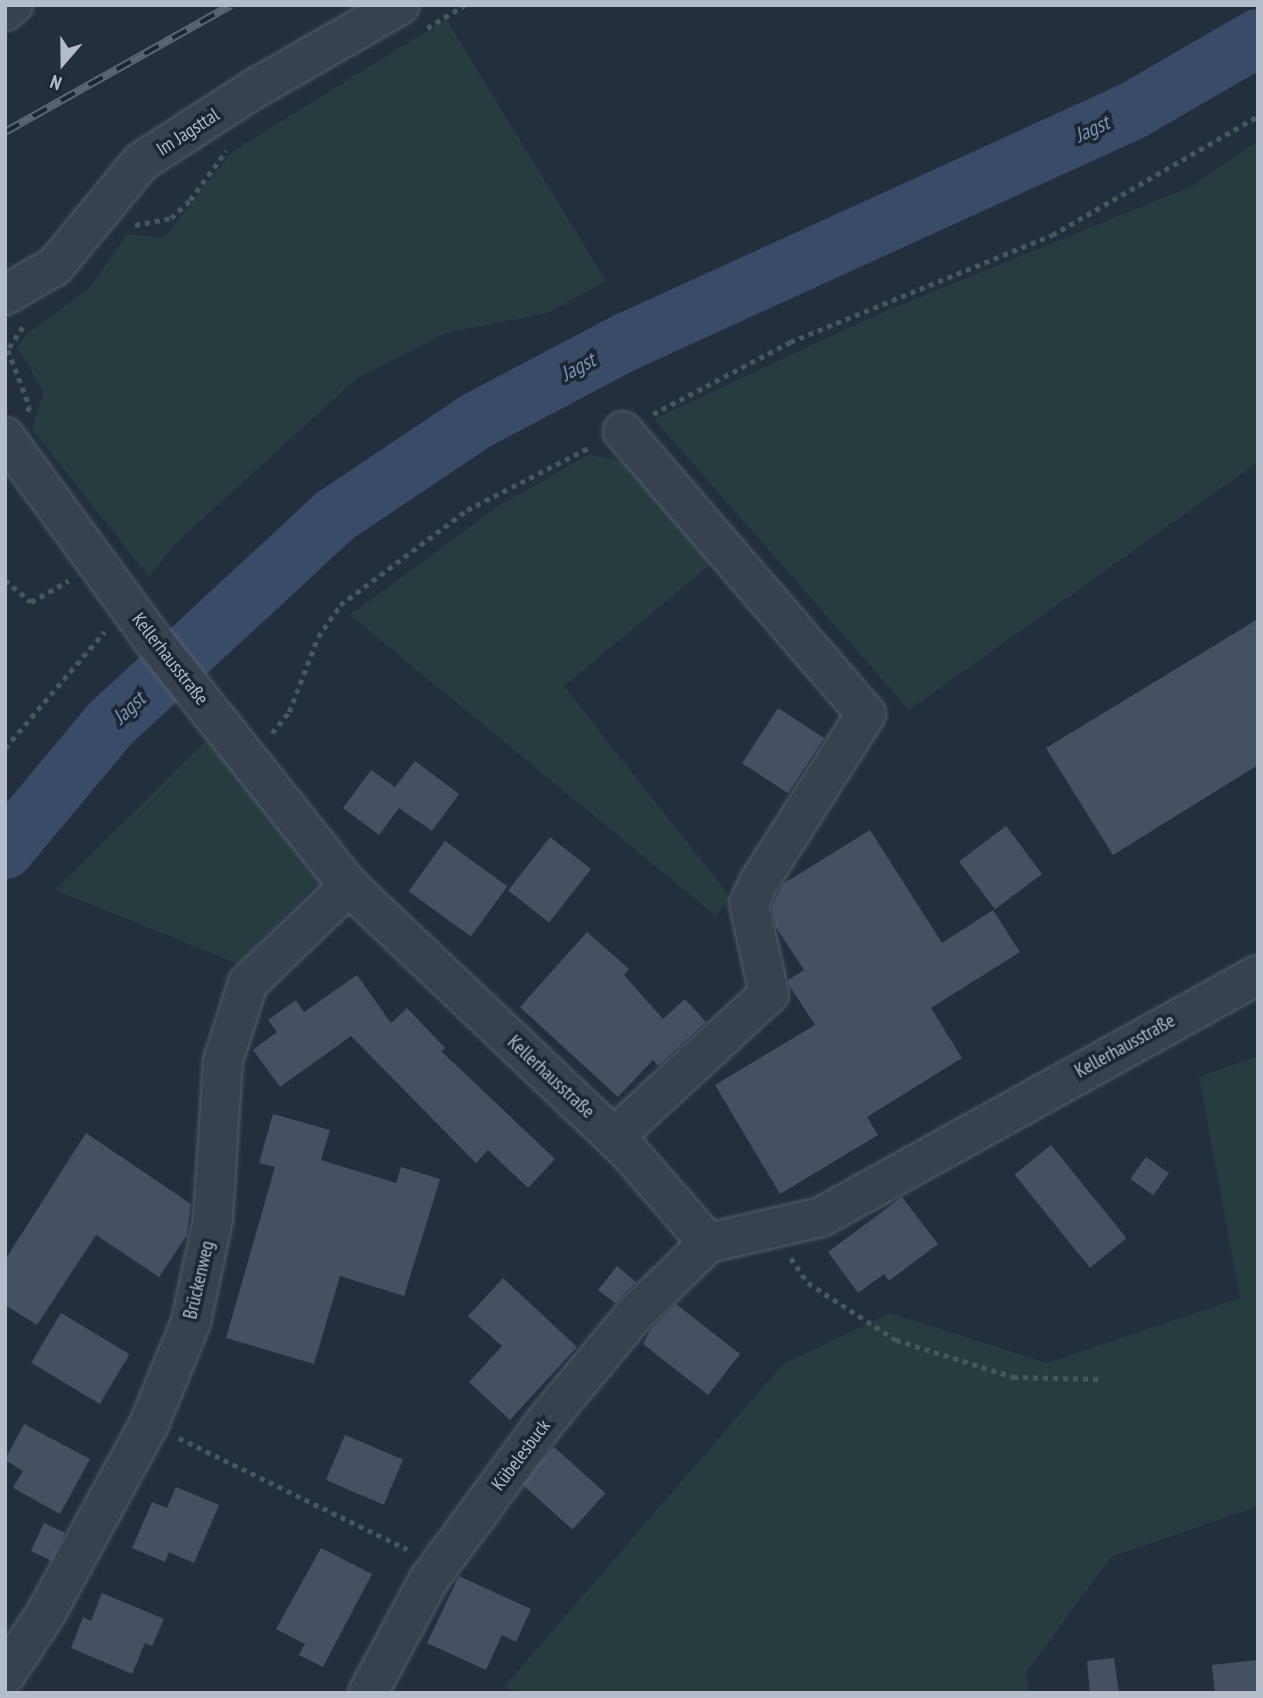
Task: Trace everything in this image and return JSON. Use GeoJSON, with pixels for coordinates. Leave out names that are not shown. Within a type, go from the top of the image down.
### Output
{"type":"FeatureCollection","features":[{"type":"Feature","properties":{"kind":"street"},"geometry":{"type":"LineString","coordinates":[[5,11],[13,5]]}},
{"type":"Feature","properties":{"kind":"street","name":"Im Jagsttal"},"geometry":{"type":"LineString","coordinates":[[5,295],[55,266],[141,162],[254,89],[409,19]]}},
{"type":"Feature","properties":{"kind":"street","name":"Kellerhausstraße"},"geometry":{"type":"LineString","coordinates":[[14,429],[96,565],[349,886],[614,1137],[708,1243],[821,1217],[1258,975]]}},
{"type":"Feature","properties":{"kind":"street"},"geometry":{"type":"LineString","coordinates":[[614,1137],[769,994],[749,904],[759,881],[866,714],[623,430]]}},
{"type":"Feature","properties":{"kind":"street","name":"Brückenweg"},"geometry":{"type":"LineString","coordinates":[[5,1675],[46,1613],[149,1424],[191,1322],[213,1219],[223,1061],[248,983],[349,886]]}},
{"type":"Feature","properties":{"kind":"street","name":"Kübelesbuck"},"geometry":{"type":"LineString","coordinates":[[368,1693],[440,1565],[546,1421],[616,1336],[708,1243]]}},
{"type":"Feature","properties":{"kind":"path"},"geometry":{"type":"LineString","coordinates":[[409,19],[465,5]]}},
{"type":"Feature","properties":{"kind":"path"},"geometry":{"type":"LineString","coordinates":[[251,762],[289,712],[318,637],[340,605],[467,510],[790,342],[1052,234],[1258,116]]}},
{"type":"Feature","properties":{"kind":"path"},"geometry":{"type":"LineString","coordinates":[[127,225],[153,225],[171,218],[190,200],[234,142]]}},
{"type":"Feature","properties":{"kind":"path"},"geometry":{"type":"LineString","coordinates":[[14,429],[30,407],[8,350],[21,328],[32,321]]}},
{"type":"Feature","properties":{"kind":"path"},"geometry":{"type":"LineString","coordinates":[[5,580],[31,602],[96,565]]}},
{"type":"Feature","properties":{"kind":"path"},"geometry":{"type":"LineString","coordinates":[[5,748],[128,605]]}},
{"type":"Feature","properties":{"kind":"path"},"geometry":{"type":"LineString","coordinates":[[771,1228],[808,1283],[896,1340],[1013,1377],[1099,1379]]}},
{"type":"Feature","properties":{"kind":"path"},"geometry":{"type":"LineString","coordinates":[[149,1424],[440,1565]]}},
{"type":"Feature","properties":{"kind":"green space"},"geometry":{"type":"Polygon","coordinates":[[[446,19],[606,281],[547,313],[446,333],[357,378],[175,544],[149,577],[32,429],[44,392],[17,347],[27,334],[88,289],[128,234],[164,238],[232,152],[446,19]]]}},
{"type":"Feature","properties":{"kind":"green space"},"geometry":{"type":"Polygon","coordinates":[[[1258,141],[1258,462],[909,710],[654,419],[879,314],[1190,187],[1258,141]]]}},
{"type":"Feature","properties":{"kind":"green space"},"geometry":{"type":"Polygon","coordinates":[[[588,455],[625,461],[716,560],[564,686],[731,898],[716,916],[350,615],[497,507],[588,455]]]}},
{"type":"Feature","properties":{"kind":"green space"},"geometry":{"type":"Polygon","coordinates":[[[213,734],[324,877],[238,964],[55,890],[213,734]]]}},
{"type":"Feature","properties":{"kind":"green space"},"geometry":{"type":"Polygon","coordinates":[[[1258,1056],[1258,1506],[1111,1557],[1026,1673],[1029,1693],[525,1693],[504,1687],[783,1364],[890,1313],[1047,1363],[1240,1298],[1199,1077],[1258,1056]]]}},
{"type":"Feature","properties":{"kind":"building"},"geometry":{"type":"Polygon","coordinates":[[[1258,619],[1258,765],[1113,855],[1046,748],[1258,619]]]}},
{"type":"Feature","properties":{"kind":"building"},"geometry":{"type":"Polygon","coordinates":[[[778,708],[824,738],[788,793],[742,763],[778,708]]]}},
{"type":"Feature","properties":{"kind":"building"},"geometry":{"type":"Polygon","coordinates":[[[415,761],[459,794],[432,831],[399,808],[379,835],[343,808],[371,770],[395,787],[415,761]]]}},
{"type":"Feature","properties":{"kind":"building"},"geometry":{"type":"Polygon","coordinates":[[[1006,826],[1042,874],[995,909],[959,862],[1006,826]]]}},
{"type":"Feature","properties":{"kind":"building"},"geometry":{"type":"Polygon","coordinates":[[[870,830],[942,943],[993,910],[1020,952],[931,1008],[962,1058],[867,1117],[878,1135],[780,1194],[715,1085],[815,1025],[789,985],[788,980],[804,970],[776,927],[772,906],[783,884],[870,830]]]}},
{"type":"Feature","properties":{"kind":"building"},"geometry":{"type":"Polygon","coordinates":[[[550,837],[591,869],[549,923],[508,891],[550,837]]]}},
{"type":"Feature","properties":{"kind":"building"},"geometry":{"type":"Polygon","coordinates":[[[445,841],[507,886],[471,936],[409,891],[445,841]]]}},
{"type":"Feature","properties":{"kind":"building"},"geometry":{"type":"Polygon","coordinates":[[[587,932],[629,969],[624,975],[663,1019],[685,999],[706,1022],[658,1066],[653,1060],[618,1097],[520,1007],[587,932]]]}},
{"type":"Feature","properties":{"kind":"building"},"geometry":{"type":"Polygon","coordinates":[[[357,975],[391,1023],[407,1008],[445,1048],[441,1051],[555,1159],[528,1188],[488,1150],[476,1163],[351,1036],[280,1087],[253,1050],[277,1032],[268,1020],[296,1000],[304,1012],[357,975]]]}},
{"type":"Feature","properties":{"kind":"building"},"geometry":{"type":"Polygon","coordinates":[[[273,1114],[330,1130],[321,1160],[396,1183],[401,1167],[440,1179],[404,1296],[340,1276],[314,1364],[226,1338],[275,1167],[259,1163],[273,1114]]]}},
{"type":"Feature","properties":{"kind":"building"},"geometry":{"type":"Polygon","coordinates":[[[86,1133],[191,1204],[187,1235],[159,1277],[96,1235],[37,1325],[5,1305],[5,1260],[86,1133]]]}},
{"type":"Feature","properties":{"kind":"building"},"geometry":{"type":"Polygon","coordinates":[[[1051,1145],[1127,1238],[1090,1268],[1014,1175],[1051,1145]]]}},
{"type":"Feature","properties":{"kind":"building"},"geometry":{"type":"Polygon","coordinates":[[[1146,1157],[1169,1173],[1153,1195],[1131,1179],[1146,1157]]]}},
{"type":"Feature","properties":{"kind":"building"},"geometry":{"type":"Polygon","coordinates":[[[902,1197],[938,1244],[889,1281],[884,1274],[858,1293],[828,1252],[902,1197]]]}},
{"type":"Feature","properties":{"kind":"building"},"geometry":{"type":"Polygon","coordinates":[[[617,1266],[636,1282],[615,1303],[598,1290],[617,1266]]]}},
{"type":"Feature","properties":{"kind":"building"},"geometry":{"type":"Polygon","coordinates":[[[503,1278],[577,1347],[510,1420],[469,1382],[502,1346],[468,1316],[503,1278]]]}},
{"type":"Feature","properties":{"kind":"building"},"geometry":{"type":"Polygon","coordinates":[[[676,1304],[740,1354],[708,1395],[643,1344],[650,1330],[676,1304]]]}},
{"type":"Feature","properties":{"kind":"building"},"geometry":{"type":"Polygon","coordinates":[[[61,1313],[130,1354],[100,1404],[31,1363],[61,1313]]]}},
{"type":"Feature","properties":{"kind":"building"},"geometry":{"type":"Polygon","coordinates":[[[24,1424],[90,1459],[60,1514],[13,1488],[23,1471],[5,1460],[24,1424]]]}},
{"type":"Feature","properties":{"kind":"building"},"geometry":{"type":"Polygon","coordinates":[[[345,1435],[403,1460],[384,1505],[326,1480],[345,1435]]]}},
{"type":"Feature","properties":{"kind":"building"},"geometry":{"type":"Polygon","coordinates":[[[554,1447],[605,1493],[572,1530],[521,1483],[554,1447]]]}},
{"type":"Feature","properties":{"kind":"building"},"geometry":{"type":"Polygon","coordinates":[[[176,1487],[219,1505],[194,1563],[169,1552],[165,1562],[132,1548],[152,1502],[167,1508],[176,1487]]]}},
{"type":"Feature","properties":{"kind":"building"},"geometry":{"type":"Polygon","coordinates":[[[44,1523],[65,1533],[52,1561],[31,1551],[44,1523]]]}},
{"type":"Feature","properties":{"kind":"building"},"geometry":{"type":"Polygon","coordinates":[[[321,1548],[372,1574],[323,1667],[299,1655],[305,1644],[276,1629],[321,1548]]]}},
{"type":"Feature","properties":{"kind":"building"},"geometry":{"type":"Polygon","coordinates":[[[459,1576],[531,1609],[516,1642],[502,1635],[486,1670],[427,1643],[459,1576]]]}},
{"type":"Feature","properties":{"kind":"building"},"geometry":{"type":"Polygon","coordinates":[[[102,1593],[164,1619],[152,1646],[145,1643],[132,1674],[71,1648],[83,1617],[91,1621],[102,1593]]]}},
{"type":"Feature","properties":{"kind":"building"},"geometry":{"type":"Polygon","coordinates":[[[1114,1658],[1119,1693],[1090,1693],[1087,1661],[1114,1658]]]}},
{"type":"Feature","properties":{"kind":"building"},"geometry":{"type":"Polygon","coordinates":[[[1258,1660],[1258,1693],[1215,1693],[1212,1665],[1258,1660]]]}},
{"type":"Feature","properties":{"kind":"waterway","name":"Jagst"},"geometry":{"type":"LineString","coordinates":[[5,850],[110,724],[336,515],[476,421],[626,342],[1132,111],[1258,38]]}},
{"type":"Feature","properties":{"kind":"railway"},"geometry":{"type":"LineString","coordinates":[[5,132],[231,5]]}}]}
